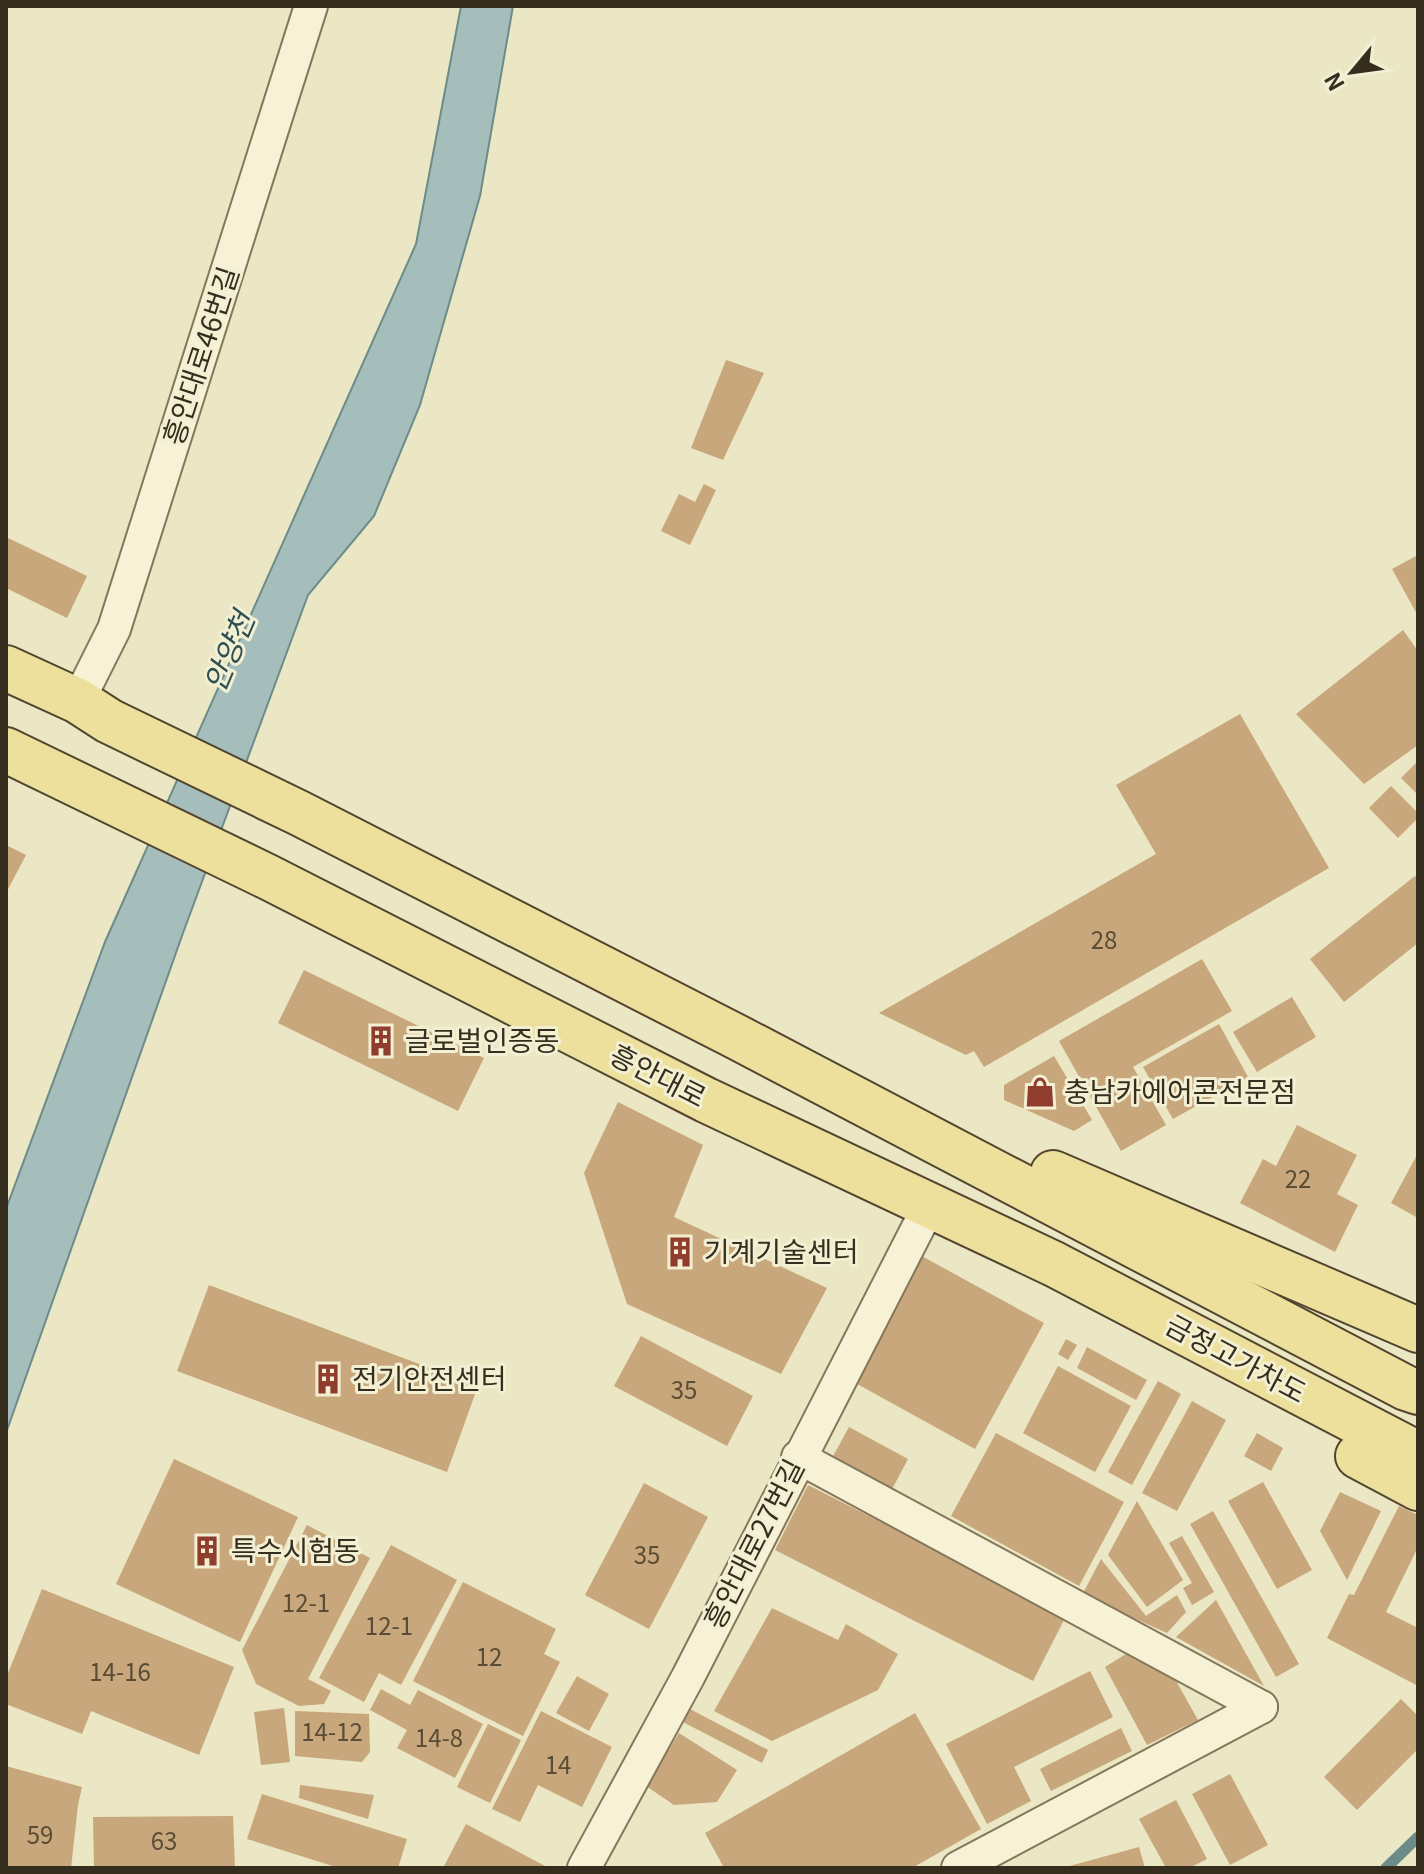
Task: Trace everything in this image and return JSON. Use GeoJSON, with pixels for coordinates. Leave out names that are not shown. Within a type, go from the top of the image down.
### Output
{"type":"FeatureCollection","features":[{"type":"Feature","properties":{"kind":"main road"},"geometry":{"type":"LineString","coordinates":[[6,668],[299,813],[733,1035],[1418,1330]]}},
{"type":"Feature","properties":{"kind":"main road","name":"흥안대로"},"geometry":{"type":"LineString","coordinates":[[6,750],[268,877],[706,1100],[1054,1264]]}},
{"type":"Feature","properties":{"kind":"main road","name":"금정고가차도"},"geometry":{"type":"LineString","coordinates":[[733,1035],[1412,1390]]}},
{"type":"Feature","properties":{"kind":"main road"},"geometry":{"type":"LineString","coordinates":[[706,1100],[1418,1488]]}},
{"type":"Feature","properties":{"kind":"main road","name":"금정고가차도"},"geometry":{"type":"LineString","coordinates":[[1054,1264],[1418,1454]]}},
{"type":"Feature","properties":{"kind":"street","name":"흥안대로46번길"},"geometry":{"type":"LineString","coordinates":[[94,711],[114,629],[311,6]]}},
{"type":"Feature","properties":{"kind":"street","name":"흥안대로27번길"},"geometry":{"type":"LineString","coordinates":[[584,1868],[688,1677],[923,1218]]}},
{"type":"Feature","properties":{"kind":"street"},"geometry":{"type":"LineString","coordinates":[[798,1457],[1261,1707],[958,1868]]}},
{"type":"Feature","properties":{"kind":"water"},"geometry":{"type":"Polygon","coordinates":[[[461,6],[513,6],[480,196],[420,405],[374,516],[308,595],[183,933],[6,1433],[6,1209],[105,942],[416,244],[461,6]]]}},
{"type":"Feature","properties":{"kind":"building"},"geometry":{"type":"Polygon","coordinates":[[[726,360],[764,373],[723,460],[691,448],[726,360]]]}},
{"type":"Feature","properties":{"kind":"building"},"geometry":{"type":"Polygon","coordinates":[[[704,484],[716,490],[690,545],[661,531],[679,494],[695,502],[704,484]]]}},
{"type":"Feature","properties":{"kind":"building"},"geometry":{"type":"Polygon","coordinates":[[[6,537],[87,576],[67,618],[6,588],[6,537]]]}},
{"type":"Feature","properties":{"kind":"building"},"geometry":{"type":"Polygon","coordinates":[[[1418,555],[1418,616],[1392,569],[1418,555]]]}},
{"type":"Feature","properties":{"kind":"building"},"geometry":{"type":"Polygon","coordinates":[[[1403,630],[1418,651],[1418,745],[1364,784],[1296,714],[1403,630]]]}},
{"type":"Feature","properties":{"kind":"building"},"geometry":{"type":"Polygon","coordinates":[[[1240,714],[1329,868],[984,1067],[974,1051],[966,1055],[879,1013],[1156,854],[1116,785],[1240,714]]]}},
{"type":"Feature","properties":{"kind":"building"},"geometry":{"type":"Polygon","coordinates":[[[1418,761],[1418,795],[1401,778],[1418,761]]]}},
{"type":"Feature","properties":{"kind":"building"},"geometry":{"type":"Polygon","coordinates":[[[1391,786],[1418,813],[1418,818],[1398,838],[1369,808],[1391,786]]]}},
{"type":"Feature","properties":{"kind":"building"},"geometry":{"type":"Polygon","coordinates":[[[6,845],[26,855],[6,893],[6,845]]]}},
{"type":"Feature","properties":{"kind":"building"},"geometry":{"type":"Polygon","coordinates":[[[1415,876],[1418,879],[1418,943],[1344,1002],[1310,959],[1415,876]]]}},
{"type":"Feature","properties":{"kind":"building"},"geometry":{"type":"Polygon","coordinates":[[[1202,959],[1232,1011],[1133,1067],[1166,1125],[1121,1151],[1059,1041],[1202,959]]]}},
{"type":"Feature","properties":{"kind":"building","name":"글로벌인증동"},"geometry":{"type":"Polygon","coordinates":[[[304,970],[484,1058],[458,1111],[278,1023],[304,970]]]}},
{"type":"Feature","properties":{"kind":"building"},"geometry":{"type":"Polygon","coordinates":[[[1292,997],[1316,1037],[1257,1072],[1233,1032],[1292,997]]]}},
{"type":"Feature","properties":{"kind":"building"},"geometry":{"type":"Polygon","coordinates":[[[1219,1024],[1248,1077],[1173,1119],[1143,1067],[1219,1024]]]}},
{"type":"Feature","properties":{"kind":"building","name":"충남카에어콘전문점"},"geometry":{"type":"Polygon","coordinates":[[[1054,1056],[1092,1120],[1074,1131],[1004,1100],[1004,1085],[1054,1056]]]}},
{"type":"Feature","properties":{"kind":"building","name":"기계기술센터"},"geometry":{"type":"Polygon","coordinates":[[[618,1102],[703,1145],[674,1217],[827,1288],[781,1374],[627,1304],[584,1173],[618,1102]]]}},
{"type":"Feature","properties":{"kind":"building"},"geometry":{"type":"Polygon","coordinates":[[[1297,1125],[1357,1155],[1337,1194],[1358,1205],[1335,1252],[1240,1203],[1263,1159],[1276,1166],[1297,1125]]]}},
{"type":"Feature","properties":{"kind":"building"},"geometry":{"type":"Polygon","coordinates":[[[1418,1153],[1418,1218],[1391,1203],[1418,1153]]]}},
{"type":"Feature","properties":{"kind":"building"},"geometry":{"type":"Polygon","coordinates":[[[918,1254],[1044,1323],[975,1449],[850,1380],[918,1254]]]}},
{"type":"Feature","properties":{"kind":"building","name":"전기안전센터"},"geometry":{"type":"Polygon","coordinates":[[[209,1285],[478,1386],[447,1472],[177,1371],[209,1285]]]}},
{"type":"Feature","properties":{"kind":"building"},"geometry":{"type":"Polygon","coordinates":[[[641,1336],[753,1396],[727,1446],[614,1386],[641,1336]]]}},
{"type":"Feature","properties":{"kind":"building"},"geometry":{"type":"Polygon","coordinates":[[[1066,1339],[1077,1345],[1068,1360],[1058,1354],[1066,1339]]]}},
{"type":"Feature","properties":{"kind":"building"},"geometry":{"type":"Polygon","coordinates":[[[1087,1347],[1147,1380],[1136,1400],[1077,1368],[1087,1347]]]}},
{"type":"Feature","properties":{"kind":"building"},"geometry":{"type":"Polygon","coordinates":[[[1058,1366],[1131,1406],[1095,1472],[1023,1433],[1058,1366]]]}},
{"type":"Feature","properties":{"kind":"building"},"geometry":{"type":"Polygon","coordinates":[[[1158,1381],[1181,1394],[1132,1485],[1108,1472],[1158,1381]]]}},
{"type":"Feature","properties":{"kind":"building"},"geometry":{"type":"Polygon","coordinates":[[[1192,1401],[1226,1420],[1177,1511],[1142,1493],[1192,1401]]]}},
{"type":"Feature","properties":{"kind":"building"},"geometry":{"type":"Polygon","coordinates":[[[849,1427],[908,1459],[890,1493],[831,1460],[849,1427]]]}},
{"type":"Feature","properties":{"kind":"building"},"geometry":{"type":"Polygon","coordinates":[[[996,1433],[1124,1502],[1079,1586],[951,1516],[996,1433]]]}},
{"type":"Feature","properties":{"kind":"building"},"geometry":{"type":"Polygon","coordinates":[[[1257,1433],[1283,1448],[1271,1471],[1244,1456],[1257,1433]]]}},
{"type":"Feature","properties":{"kind":"building","name":"특수시험동"},"geometry":{"type":"Polygon","coordinates":[[[174,1459],[298,1517],[240,1642],[116,1584],[174,1459]]]}},
{"type":"Feature","properties":{"kind":"building"},"geometry":{"type":"Polygon","coordinates":[[[1263,1482],[1312,1570],[1277,1589],[1228,1501],[1263,1482]]]}},
{"type":"Feature","properties":{"kind":"building"},"geometry":{"type":"Polygon","coordinates":[[[644,1483],[708,1517],[649,1629],[585,1595],[644,1483]]]}},
{"type":"Feature","properties":{"kind":"building"},"geometry":{"type":"Polygon","coordinates":[[[808,1485],[1066,1616],[1033,1681],[775,1550],[808,1485]]]}},
{"type":"Feature","properties":{"kind":"building"},"geometry":{"type":"Polygon","coordinates":[[[1340,1492],[1381,1511],[1347,1580],[1320,1531],[1340,1492]]]}},
{"type":"Feature","properties":{"kind":"building"},"geometry":{"type":"Polygon","coordinates":[[[1137,1501],[1183,1580],[1147,1607],[1108,1555],[1137,1501]]]}},
{"type":"Feature","properties":{"kind":"building"},"geometry":{"type":"Polygon","coordinates":[[[1399,1506],[1418,1515],[1418,1547],[1386,1612],[1418,1628],[1418,1686],[1327,1638],[1349,1594],[1354,1595],[1399,1506]]]}},
{"type":"Feature","properties":{"kind":"building"},"geometry":{"type":"Polygon","coordinates":[[[1213,1511],[1299,1664],[1276,1677],[1190,1524],[1213,1511]]]}},
{"type":"Feature","properties":{"kind":"building"},"geometry":{"type":"Polygon","coordinates":[[[307,1525],[370,1558],[308,1679],[331,1691],[324,1704],[299,1706],[256,1684],[242,1650],[307,1525]]]}},
{"type":"Feature","properties":{"kind":"building"},"geometry":{"type":"Polygon","coordinates":[[[1182,1536],[1214,1592],[1192,1605],[1183,1588],[1192,1583],[1169,1543],[1182,1536]]]}},
{"type":"Feature","properties":{"kind":"building"},"geometry":{"type":"Polygon","coordinates":[[[391,1545],[457,1580],[401,1685],[379,1673],[364,1702],[319,1678],[391,1545]]]}},
{"type":"Feature","properties":{"kind":"building"},"geometry":{"type":"Polygon","coordinates":[[[1101,1559],[1146,1616],[1177,1595],[1186,1612],[1167,1633],[1082,1595],[1101,1559]]]}},
{"type":"Feature","properties":{"kind":"building"},"geometry":{"type":"Polygon","coordinates":[[[463,1582],[556,1629],[544,1654],[560,1662],[523,1736],[413,1681],[463,1582]]]}},
{"type":"Feature","properties":{"kind":"building"},"geometry":{"type":"Polygon","coordinates":[[[42,1589],[234,1667],[199,1755],[91,1711],[82,1734],[6,1704],[6,1678],[42,1589]]]}},
{"type":"Feature","properties":{"kind":"building"},"geometry":{"type":"Polygon","coordinates":[[[1216,1600],[1264,1686],[1176,1637],[1216,1600]]]}},
{"type":"Feature","properties":{"kind":"building"},"geometry":{"type":"Polygon","coordinates":[[[772,1608],[838,1640],[846,1624],[898,1654],[878,1690],[772,1741],[714,1711],[772,1608]]]}},
{"type":"Feature","properties":{"kind":"building"},"geometry":{"type":"Polygon","coordinates":[[[1126,1654],[1174,1677],[1198,1720],[1147,1745],[1105,1667],[1126,1654]]]}},
{"type":"Feature","properties":{"kind":"building"},"geometry":{"type":"Polygon","coordinates":[[[1090,1671],[1113,1717],[1014,1767],[1031,1801],[987,1824],[946,1744],[1090,1671]]]}},
{"type":"Feature","properties":{"kind":"building"},"geometry":{"type":"Polygon","coordinates":[[[577,1676],[609,1694],[589,1731],[556,1713],[577,1676]]]}},
{"type":"Feature","properties":{"kind":"building"},"geometry":{"type":"Polygon","coordinates":[[[381,1689],[410,1705],[418,1690],[483,1724],[455,1778],[397,1748],[407,1730],[370,1710],[381,1689]]]}},
{"type":"Feature","properties":{"kind":"building"},"geometry":{"type":"Polygon","coordinates":[[[1401,1699],[1418,1716],[1418,1749],[1357,1810],[1324,1777],[1401,1699]]]}},
{"type":"Feature","properties":{"kind":"building"},"geometry":{"type":"Polygon","coordinates":[[[284,1708],[290,1762],[261,1765],[254,1712],[284,1708]]]}},
{"type":"Feature","properties":{"kind":"building"},"geometry":{"type":"Polygon","coordinates":[[[688,1708],[768,1750],[762,1763],[681,1721],[688,1708]]]}},
{"type":"Feature","properties":{"kind":"building"},"geometry":{"type":"Polygon","coordinates":[[[295,1711],[369,1714],[370,1752],[362,1762],[295,1756],[295,1711]]]}},
{"type":"Feature","properties":{"kind":"building"},"geometry":{"type":"Polygon","coordinates":[[[541,1711],[612,1747],[582,1807],[538,1785],[520,1822],[492,1809],[541,1711]]]}},
{"type":"Feature","properties":{"kind":"building"},"geometry":{"type":"Polygon","coordinates":[[[915,1713],[981,1829],[912,1868],[724,1868],[705,1833],[915,1713]]]}},
{"type":"Feature","properties":{"kind":"building"},"geometry":{"type":"Polygon","coordinates":[[[488,1724],[521,1740],[490,1803],[457,1787],[488,1724]]]}},
{"type":"Feature","properties":{"kind":"building"},"geometry":{"type":"Polygon","coordinates":[[[1121,1728],[1132,1751],[1051,1791],[1040,1769],[1121,1728]]]}},
{"type":"Feature","properties":{"kind":"building"},"geometry":{"type":"Polygon","coordinates":[[[679,1733],[737,1770],[717,1802],[674,1805],[646,1786],[679,1733]]]}},
{"type":"Feature","properties":{"kind":"building"},"geometry":{"type":"Polygon","coordinates":[[[6,1766],[82,1787],[71,1868],[6,1868],[6,1766]]]}},
{"type":"Feature","properties":{"kind":"building"},"geometry":{"type":"Polygon","coordinates":[[[1230,1774],[1268,1845],[1230,1865],[1192,1794],[1230,1774]]]}},
{"type":"Feature","properties":{"kind":"building"},"geometry":{"type":"Polygon","coordinates":[[[300,1785],[374,1795],[368,1819],[299,1798],[300,1785]]]}},
{"type":"Feature","properties":{"kind":"building"},"geometry":{"type":"Polygon","coordinates":[[[262,1794],[407,1839],[398,1868],[339,1868],[247,1839],[262,1794]]]}},
{"type":"Feature","properties":{"kind":"building"},"geometry":{"type":"Polygon","coordinates":[[[1176,1800],[1207,1859],[1189,1868],[1166,1868],[1139,1819],[1176,1800]]]}},
{"type":"Feature","properties":{"kind":"building"},"geometry":{"type":"Polygon","coordinates":[[[233,1816],[235,1868],[94,1868],[93,1817],[233,1816]]]}},
{"type":"Feature","properties":{"kind":"building"},"geometry":{"type":"Polygon","coordinates":[[[466,1824],[545,1866],[544,1868],[443,1868],[466,1824]]]}},
{"type":"Feature","properties":{"kind":"building"},"geometry":{"type":"Polygon","coordinates":[[[1139,1847],[1145,1868],[1066,1868],[1066,1867],[1139,1847]]]}},
{"type":"Feature","properties":{"kind":"waterway"},"geometry":{"type":"LineString","coordinates":[[1386,1868],[1418,1837]]}},
{"type":"Feature","properties":{"kind":"place","name":"글로벌인증동"},"geometry":{"type":"Point","coordinates":[381,1041]}},
{"type":"Feature","properties":{"kind":"place","name":"충남카에어콘전문점"},"geometry":{"type":"Point","coordinates":[1040,1092]}},
{"type":"Feature","properties":{"kind":"place","name":"기계기술센터"},"geometry":{"type":"Point","coordinates":[680,1252]}},
{"type":"Feature","properties":{"kind":"place","name":"전기안전센터"},"geometry":{"type":"Point","coordinates":[328,1379]}},
{"type":"Feature","properties":{"kind":"place","name":"특수시험동"},"geometry":{"type":"Point","coordinates":[207,1551]}},
{"type":"Feature","properties":{"kind":"water label","name":"안양천"},"geometry":{"type":"Point","coordinates":[230,652]}}]}
